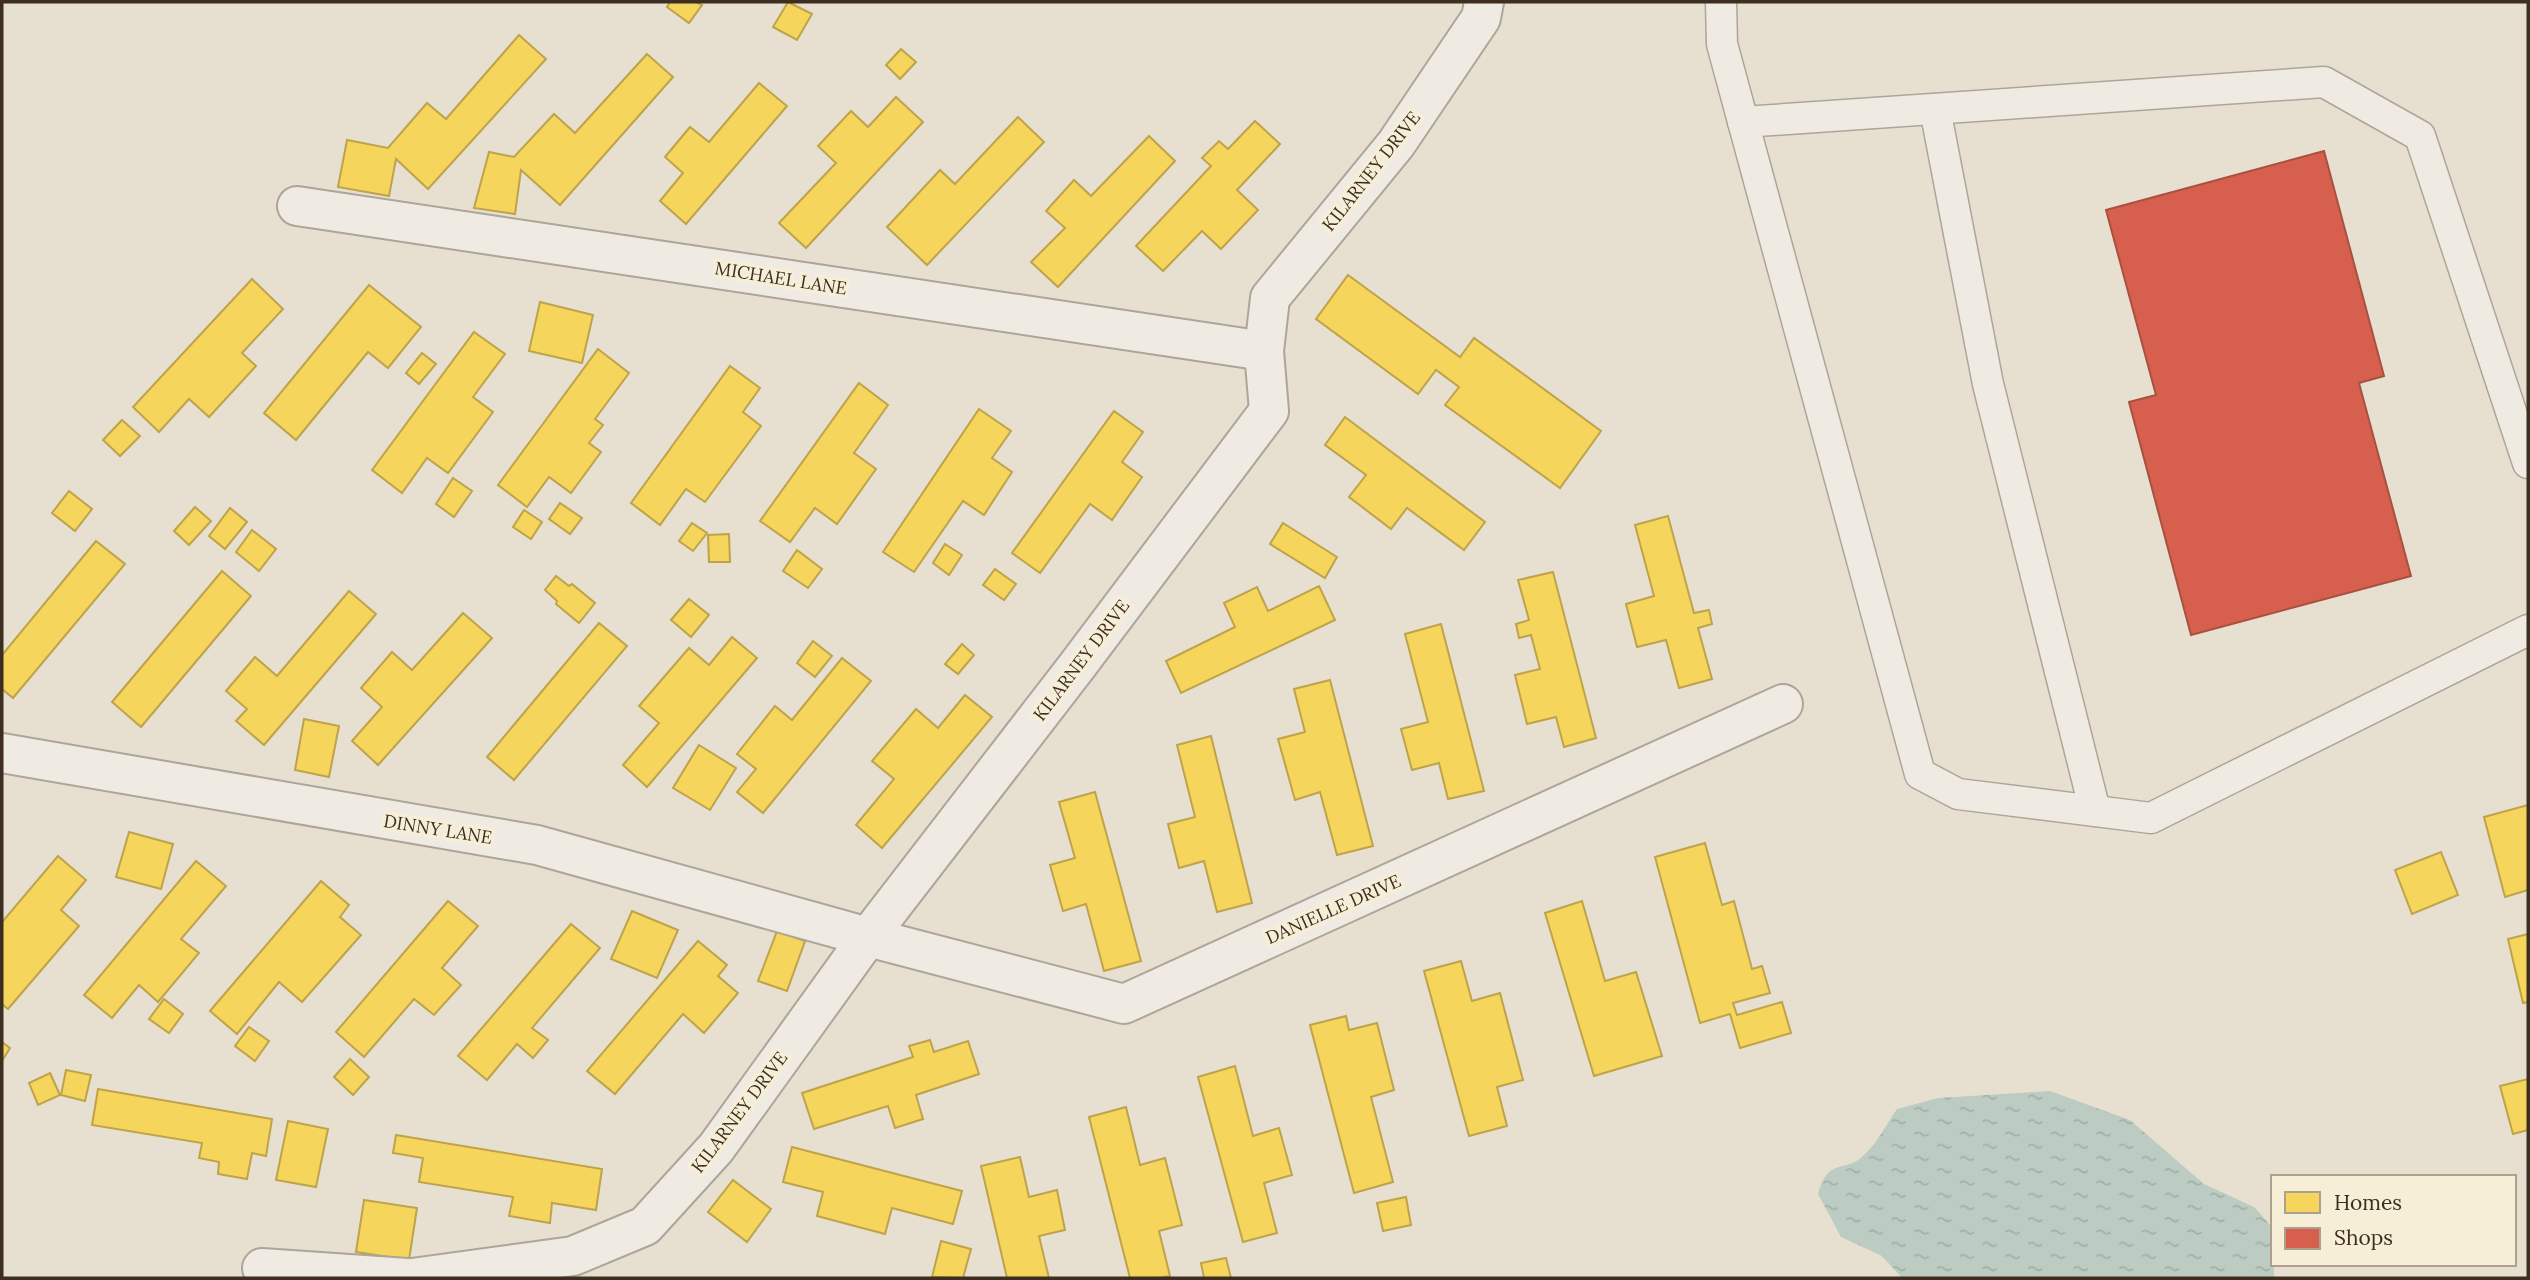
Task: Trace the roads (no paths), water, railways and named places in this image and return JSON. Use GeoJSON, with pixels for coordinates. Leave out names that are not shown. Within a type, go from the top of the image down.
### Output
{"type":"FeatureCollection","features":[{"type":"Feature","properties":{"kind":"street","name":"KILARNEY DRIVE"},"geometry":{"type":"LineString","coordinates":[[412,1278],[573,1256],[645,1226],[716,1148],[868,937],[1269,411],[1264,351],[1270,298],[1396,144],[1481,18],[1484,2]]}},
{"type":"Feature","properties":{"kind":"street","name":"MICHAEL LANE"},"geometry":{"type":"LineString","coordinates":[[297,206],[1264,351]]}},
{"type":"Feature","properties":{"kind":"street","name":"DANIELLE DRIVE"},"geometry":{"type":"LineString","coordinates":[[868,937],[1124,1004],[1783,704]]}},
{"type":"Feature","properties":{"kind":"street","name":"DINNY LANE"},"geometry":{"type":"LineString","coordinates":[[2,753],[537,845],[868,937]]}},
{"type":"Feature","properties":{"kind":"street"},"geometry":{"type":"LineString","coordinates":[[262,1268],[407,1278]]}},
{"type":"Feature","properties":{"kind":"lane"},"geometry":{"type":"LineString","coordinates":[[1721,2],[1722,44],[1920,774],[1958,794],[2151,818],[2528,630]]}},
{"type":"Feature","properties":{"kind":"lane"},"geometry":{"type":"LineString","coordinates":[[1743,122],[2324,82],[2420,136],[2528,463]]}},
{"type":"Feature","properties":{"kind":"lane"},"geometry":{"type":"LineString","coordinates":[[1935,109],[1988,384],[2095,811]]}},
{"type":"Feature","properties":{"kind":"water"},"geometry":{"type":"Polygon","coordinates":[[[2050,1091],[2130,1120],[2204,1184],[2254,1207],[2271,1226],[2271,1266],[2274,1266],[2274,1278],[1902,1278],[1882,1256],[1841,1237],[1818,1194],[1827,1174],[1858,1160],[1870,1149],[1897,1109],[1938,1098],[2050,1091]]]}}]}
